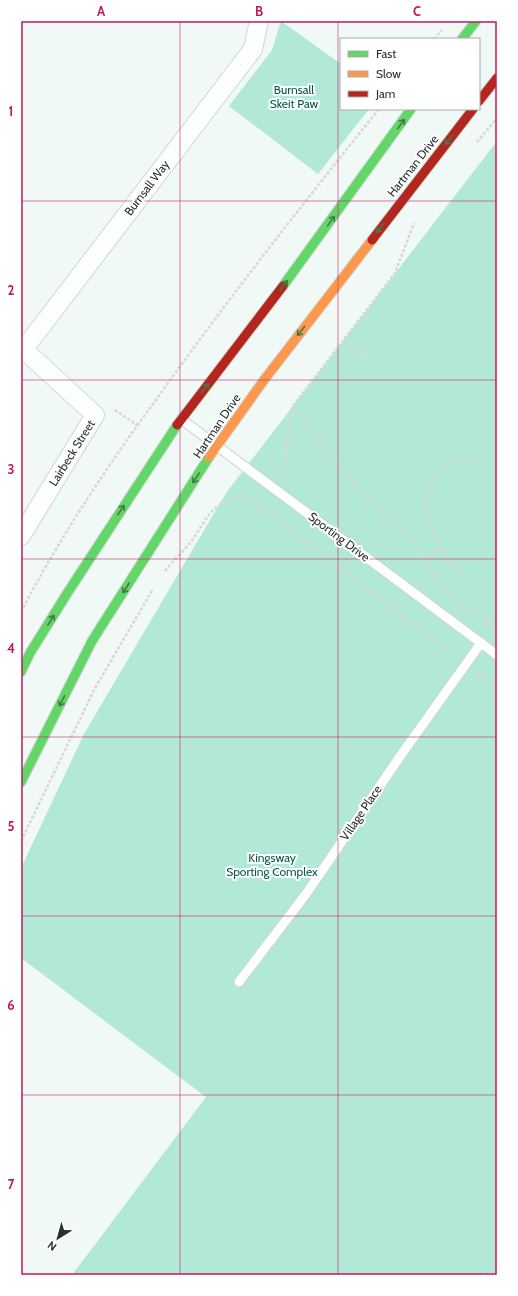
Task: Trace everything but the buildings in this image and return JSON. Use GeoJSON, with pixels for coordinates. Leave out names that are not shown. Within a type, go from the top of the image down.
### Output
{"type":"FeatureCollection","features":[{"type":"Feature","properties":{"kind":"main road"},"geometry":{"type":"LineString","coordinates":[[464,36],[471,21]]}},
{"type":"Feature","properties":{"kind":"main road"},"geometry":{"type":"LineString","coordinates":[[464,36],[476,21]]}},
{"type":"Feature","properties":{"kind":"main road"},"geometry":{"type":"LineString","coordinates":[[480,100],[497,78]]}},
{"type":"Feature","properties":{"kind":"main road"},"geometry":{"type":"LineString","coordinates":[[21,672],[68,592],[181,419],[309,253],[410,110]]}},
{"type":"Feature","properties":{"kind":"main road","name":"Hartman Drive"},"geometry":{"type":"LineString","coordinates":[[21,782],[92,641],[217,445],[264,380],[472,110]]}},
{"type":"Feature","properties":{"kind":"street","name":"Burnsall Way"},"geometry":{"type":"LineString","coordinates":[[23,348],[253,48],[259,21]]}},
{"type":"Feature","properties":{"kind":"street","name":"Lairbeck Street"},"geometry":{"type":"LineString","coordinates":[[21,536],[95,415],[23,348]]}},
{"type":"Feature","properties":{"kind":"lane","name":"Sporting Drive"},"geometry":{"type":"LineString","coordinates":[[181,419],[497,654]]}},
{"type":"Feature","properties":{"kind":"lane","name":"Village Place"},"geometry":{"type":"LineString","coordinates":[[239,982],[306,894],[401,755],[482,643]]}},
{"type":"Feature","properties":{"kind":"path"},"geometry":{"type":"LineString","coordinates":[[21,612],[47,563],[104,471],[226,302],[378,110]]}},
{"type":"Feature","properties":{"kind":"path"},"geometry":{"type":"LineString","coordinates":[[344,339],[365,355],[360,361]]}},
{"type":"Feature","properties":{"kind":"path"},"geometry":{"type":"LineString","coordinates":[[292,407],[354,485],[425,559],[439,586],[497,629]]}},
{"type":"Feature","properties":{"kind":"path"},"geometry":{"type":"LineString","coordinates":[[461,577],[442,549],[424,515],[427,490],[448,461],[478,458]]}},
{"type":"Feature","properties":{"kind":"path"},"geometry":{"type":"LineString","coordinates":[[256,504],[497,687]]}},
{"type":"Feature","properties":{"kind":"path"},"geometry":{"type":"LineString","coordinates":[[425,559],[442,549]]}},
{"type":"Feature","properties":{"kind":"path"},"geometry":{"type":"LineString","coordinates":[[488,622],[497,609]]}},
{"type":"Feature","properties":{"kind":"green space","name":"Burnsall Skeit Paw"},"geometry":{"type":"Polygon","coordinates":[[[281,21],[340,63],[340,110],[368,110],[318,174],[229,106],[272,50],[281,21]]]}},
{"type":"Feature","properties":{"kind":"green space","name":"Kingsway Sporting Complex"},"geometry":{"type":"Polygon","coordinates":[[[497,141],[497,1275],[72,1275],[206,1097],[21,958],[21,868],[84,734],[226,493],[497,141]]]}},
{"type":"Feature","properties":{"kind":"traffic: fast"},"geometry":{"type":"LineString","coordinates":[[463,38],[476,21]]}},
{"type":"Feature","properties":{"kind":"traffic: fast"},"geometry":{"type":"LineString","coordinates":[[283,286],[410,110]]}},
{"type":"Feature","properties":{"kind":"traffic: fast"},"geometry":{"type":"LineString","coordinates":[[21,672],[30,653],[68,592],[177,425]]}},
{"type":"Feature","properties":{"kind":"traffic: fast"},"geometry":{"type":"LineString","coordinates":[[21,782],[92,641],[209,457]]}},
{"type":"Feature","properties":{"kind":"traffic: slow"},"geometry":{"type":"LineString","coordinates":[[209,457],[264,380],[372,240]]}},
{"type":"Feature","properties":{"kind":"traffic: jam"},"geometry":{"type":"LineString","coordinates":[[480,100],[497,78]]}},
{"type":"Feature","properties":{"kind":"traffic: jam"},"geometry":{"type":"LineString","coordinates":[[372,240],[472,110]]}},
{"type":"Feature","properties":{"kind":"traffic: jam"},"geometry":{"type":"LineString","coordinates":[[177,425],[283,286]]}}]}
